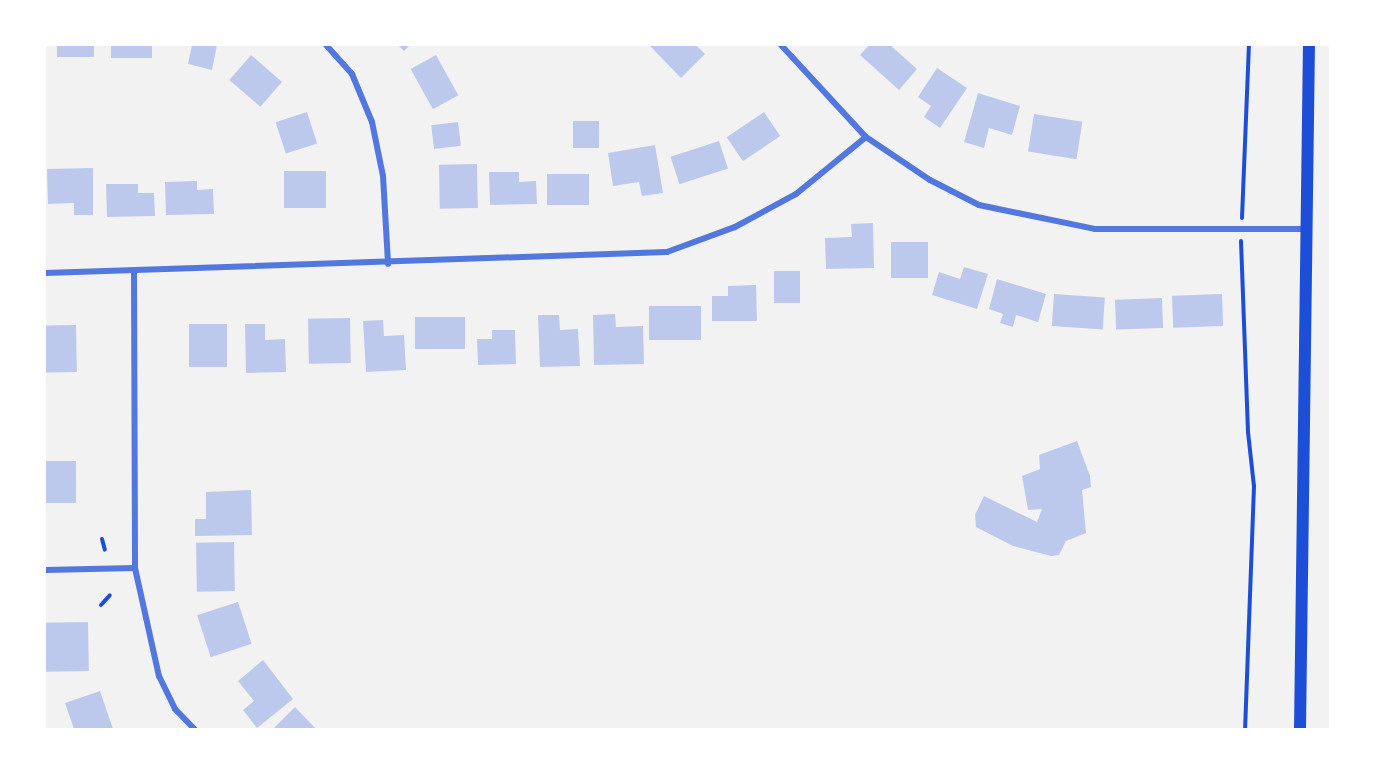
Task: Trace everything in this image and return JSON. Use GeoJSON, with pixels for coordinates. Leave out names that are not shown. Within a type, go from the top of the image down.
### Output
{"type":"FeatureCollection","features":[{"type":"Feature","properties":{"kind":"main road"},"geometry":{"type":"LineString","coordinates":[[1300,729],[1304,229],[1309,45]]}},
{"type":"Feature","properties":{"kind":"street"},"geometry":{"type":"LineString","coordinates":[[326,45],[352,74],[372,122],[383,176],[388,264]]}},
{"type":"Feature","properties":{"kind":"street"},"geometry":{"type":"LineString","coordinates":[[781,45],[866,137],[930,180],[979,205],[1095,229],[1241,231],[1304,229]]}},
{"type":"Feature","properties":{"kind":"street"},"geometry":{"type":"LineString","coordinates":[[45,273],[388,264],[667,252],[735,227],[796,195],[866,137]]}},
{"type":"Feature","properties":{"kind":"street"},"geometry":{"type":"LineString","coordinates":[[134,272],[135,568],[159,676],[175,709],[194,729]]}},
{"type":"Feature","properties":{"kind":"street"},"geometry":{"type":"LineString","coordinates":[[45,570],[135,568]]}},
{"type":"Feature","properties":{"kind":"path"},"geometry":{"type":"LineString","coordinates":[[1245,729],[1254,486],[1248,432],[1241,231],[1249,45]]}},
{"type":"Feature","properties":{"kind":"path"},"geometry":{"type":"LineString","coordinates":[[102,539],[105,550]]}},
{"type":"Feature","properties":{"kind":"path"},"geometry":{"type":"LineString","coordinates":[[101,605],[110,595]]}},
{"type":"Feature","properties":{"kind":"building"},"geometry":{"type":"Polygon","coordinates":[[[57,45],[94,45],[94,57],[57,57],[57,45]]]}},
{"type":"Feature","properties":{"kind":"building"},"geometry":{"type":"Polygon","coordinates":[[[111,45],[152,45],[152,58],[111,58],[111,45]]]}},
{"type":"Feature","properties":{"kind":"building"},"geometry":{"type":"Polygon","coordinates":[[[192,45],[217,45],[212,70],[188,64],[192,45]]]}},
{"type":"Feature","properties":{"kind":"building"},"geometry":{"type":"Polygon","coordinates":[[[398,45],[410,45],[404,51],[398,45]]]}},
{"type":"Feature","properties":{"kind":"building"},"geometry":{"type":"Polygon","coordinates":[[[649,45],[696,45],[705,54],[681,78],[649,45]]]}},
{"type":"Feature","properties":{"kind":"building"},"geometry":{"type":"Polygon","coordinates":[[[869,45],[890,45],[917,69],[899,90],[860,55],[869,45]]]}},
{"type":"Feature","properties":{"kind":"building"},"geometry":{"type":"Polygon","coordinates":[[[251,55],[282,82],[260,107],[229,80],[251,55]]]}},
{"type":"Feature","properties":{"kind":"building"},"geometry":{"type":"Polygon","coordinates":[[[436,55],[458,95],[433,109],[411,69],[436,55]]]}},
{"type":"Feature","properties":{"kind":"building"},"geometry":{"type":"Polygon","coordinates":[[[937,68],[967,88],[940,128],[924,117],[931,106],[918,97],[937,68]]]}},
{"type":"Feature","properties":{"kind":"building"},"geometry":{"type":"Polygon","coordinates":[[[978,93],[1020,106],[1012,135],[989,128],[984,148],[964,142],[978,93]]]}},
{"type":"Feature","properties":{"kind":"building"},"geometry":{"type":"Polygon","coordinates":[[[307,112],[317,143],[286,154],[276,122],[307,112]]]}},
{"type":"Feature","properties":{"kind":"building"},"geometry":{"type":"Polygon","coordinates":[[[764,112],[780,136],[743,161],[727,137],[764,112]]]}},
{"type":"Feature","properties":{"kind":"building"},"geometry":{"type":"Polygon","coordinates":[[[1034,114],[1082,122],[1076,159],[1028,152],[1034,114]]]}},
{"type":"Feature","properties":{"kind":"building"},"geometry":{"type":"Polygon","coordinates":[[[573,121],[599,121],[599,148],[573,148],[573,121]]]}},
{"type":"Feature","properties":{"kind":"building"},"geometry":{"type":"Polygon","coordinates":[[[458,122],[461,146],[434,149],[431,125],[458,122]]]}},
{"type":"Feature","properties":{"kind":"building"},"geometry":{"type":"Polygon","coordinates":[[[719,141],[728,169],[679,184],[670,157],[719,141]]]}},
{"type":"Feature","properties":{"kind":"building"},"geometry":{"type":"Polygon","coordinates":[[[655,145],[663,193],[642,196],[639,182],[613,186],[608,153],[655,145]]]}},
{"type":"Feature","properties":{"kind":"building"},"geometry":{"type":"Polygon","coordinates":[[[477,164],[478,208],[440,209],[439,165],[477,164]]]}},
{"type":"Feature","properties":{"kind":"building"},"geometry":{"type":"Polygon","coordinates":[[[93,168],[93,215],[74,215],[74,203],[48,204],[47,169],[93,168]]]}},
{"type":"Feature","properties":{"kind":"building"},"geometry":{"type":"Polygon","coordinates":[[[284,171],[326,171],[326,208],[284,208],[284,171]]]}},
{"type":"Feature","properties":{"kind":"building"},"geometry":{"type":"Polygon","coordinates":[[[489,172],[519,172],[519,182],[536,181],[537,204],[490,205],[489,172]]]}},
{"type":"Feature","properties":{"kind":"building"},"geometry":{"type":"Polygon","coordinates":[[[547,174],[589,174],[589,205],[547,205],[547,174]]]}},
{"type":"Feature","properties":{"kind":"building"},"geometry":{"type":"Polygon","coordinates":[[[197,181],[197,190],[213,189],[214,214],[166,215],[165,182],[197,181]]]}},
{"type":"Feature","properties":{"kind":"building"},"geometry":{"type":"Polygon","coordinates":[[[106,184],[138,184],[138,193],[154,193],[155,216],[107,217],[106,184]]]}},
{"type":"Feature","properties":{"kind":"building"},"geometry":{"type":"Polygon","coordinates":[[[873,223],[874,268],[826,269],[825,238],[852,237],[851,224],[873,223]]]}},
{"type":"Feature","properties":{"kind":"building"},"geometry":{"type":"Polygon","coordinates":[[[891,242],[928,242],[928,278],[891,278],[891,242]]]}},
{"type":"Feature","properties":{"kind":"building"},"geometry":{"type":"Polygon","coordinates":[[[964,267],[988,274],[977,309],[932,295],[939,272],[960,279],[964,267]]]}},
{"type":"Feature","properties":{"kind":"building"},"geometry":{"type":"Polygon","coordinates":[[[774,271],[800,271],[800,303],[774,303],[774,271]]]}},
{"type":"Feature","properties":{"kind":"building"},"geometry":{"type":"Polygon","coordinates":[[[997,279],[1046,294],[1038,322],[1016,315],[1013,327],[1000,323],[1003,314],[989,309],[997,279]]]}},
{"type":"Feature","properties":{"kind":"building"},"geometry":{"type":"Polygon","coordinates":[[[756,285],[757,321],[712,321],[712,296],[728,296],[728,286],[756,285]]]}},
{"type":"Feature","properties":{"kind":"building"},"geometry":{"type":"Polygon","coordinates":[[[1054,294],[1105,298],[1103,329],[1052,326],[1054,294]]]}},
{"type":"Feature","properties":{"kind":"building"},"geometry":{"type":"Polygon","coordinates":[[[1222,294],[1223,326],[1173,328],[1172,296],[1222,294]]]}},
{"type":"Feature","properties":{"kind":"building"},"geometry":{"type":"Polygon","coordinates":[[[1162,298],[1163,328],[1116,330],[1115,300],[1162,298]]]}},
{"type":"Feature","properties":{"kind":"building"},"geometry":{"type":"Polygon","coordinates":[[[649,306],[701,306],[701,340],[649,340],[649,306]]]}},
{"type":"Feature","properties":{"kind":"building"},"geometry":{"type":"Polygon","coordinates":[[[615,314],[616,327],[643,326],[644,364],[594,365],[593,315],[615,314]]]}},
{"type":"Feature","properties":{"kind":"building"},"geometry":{"type":"Polygon","coordinates":[[[538,315],[559,315],[560,330],[578,329],[580,366],[540,367],[538,315]]]}},
{"type":"Feature","properties":{"kind":"building"},"geometry":{"type":"Polygon","coordinates":[[[415,317],[465,317],[465,349],[415,349],[415,317]]]}},
{"type":"Feature","properties":{"kind":"building"},"geometry":{"type":"Polygon","coordinates":[[[350,318],[351,363],[309,364],[308,319],[350,318]]]}},
{"type":"Feature","properties":{"kind":"building"},"geometry":{"type":"Polygon","coordinates":[[[383,320],[384,336],[404,335],[406,370],[366,372],[363,321],[383,320]]]}},
{"type":"Feature","properties":{"kind":"building"},"geometry":{"type":"Polygon","coordinates":[[[189,324],[227,324],[227,367],[189,367],[189,324]]]}},
{"type":"Feature","properties":{"kind":"building"},"geometry":{"type":"Polygon","coordinates":[[[245,324],[265,324],[265,340],[285,339],[286,372],[246,373],[245,324]]]}},
{"type":"Feature","properties":{"kind":"building"},"geometry":{"type":"Polygon","coordinates":[[[76,325],[77,372],[46,373],[45,326],[76,325]]]}},
{"type":"Feature","properties":{"kind":"building"},"geometry":{"type":"Polygon","coordinates":[[[492,330],[515,330],[516,364],[478,365],[477,339],[492,339],[492,330]]]}},
{"type":"Feature","properties":{"kind":"building"},"geometry":{"type":"Polygon","coordinates":[[[1077,441],[1090,476],[1091,487],[1082,490],[1086,533],[1066,541],[1059,555],[1051,556],[1013,546],[976,527],[975,515],[984,496],[1037,522],[1042,509],[1028,510],[1022,476],[1040,469],[1039,455],[1077,441]]]}},
{"type":"Feature","properties":{"kind":"building"},"geometry":{"type":"Polygon","coordinates":[[[45,461],[76,461],[76,503],[45,503],[45,461]]]}},
{"type":"Feature","properties":{"kind":"building"},"geometry":{"type":"Polygon","coordinates":[[[251,490],[252,535],[195,536],[195,519],[206,519],[206,492],[251,490]]]}},
{"type":"Feature","properties":{"kind":"building"},"geometry":{"type":"Polygon","coordinates":[[[234,542],[235,591],[197,592],[196,543],[234,542]]]}},
{"type":"Feature","properties":{"kind":"building"},"geometry":{"type":"Polygon","coordinates":[[[238,602],[252,644],[211,657],[197,615],[238,602]]]}},
{"type":"Feature","properties":{"kind":"building"},"geometry":{"type":"Polygon","coordinates":[[[88,622],[89,671],[46,672],[45,623],[88,622]]]}},
{"type":"Feature","properties":{"kind":"building"},"geometry":{"type":"Polygon","coordinates":[[[263,660],[293,699],[257,728],[243,710],[254,701],[238,681],[263,660]]]}},
{"type":"Feature","properties":{"kind":"building"},"geometry":{"type":"Polygon","coordinates":[[[100,691],[113,729],[74,729],[65,703],[100,691]]]}},
{"type":"Feature","properties":{"kind":"building"},"geometry":{"type":"Polygon","coordinates":[[[295,707],[316,729],[273,729],[295,707]]]}}]}
